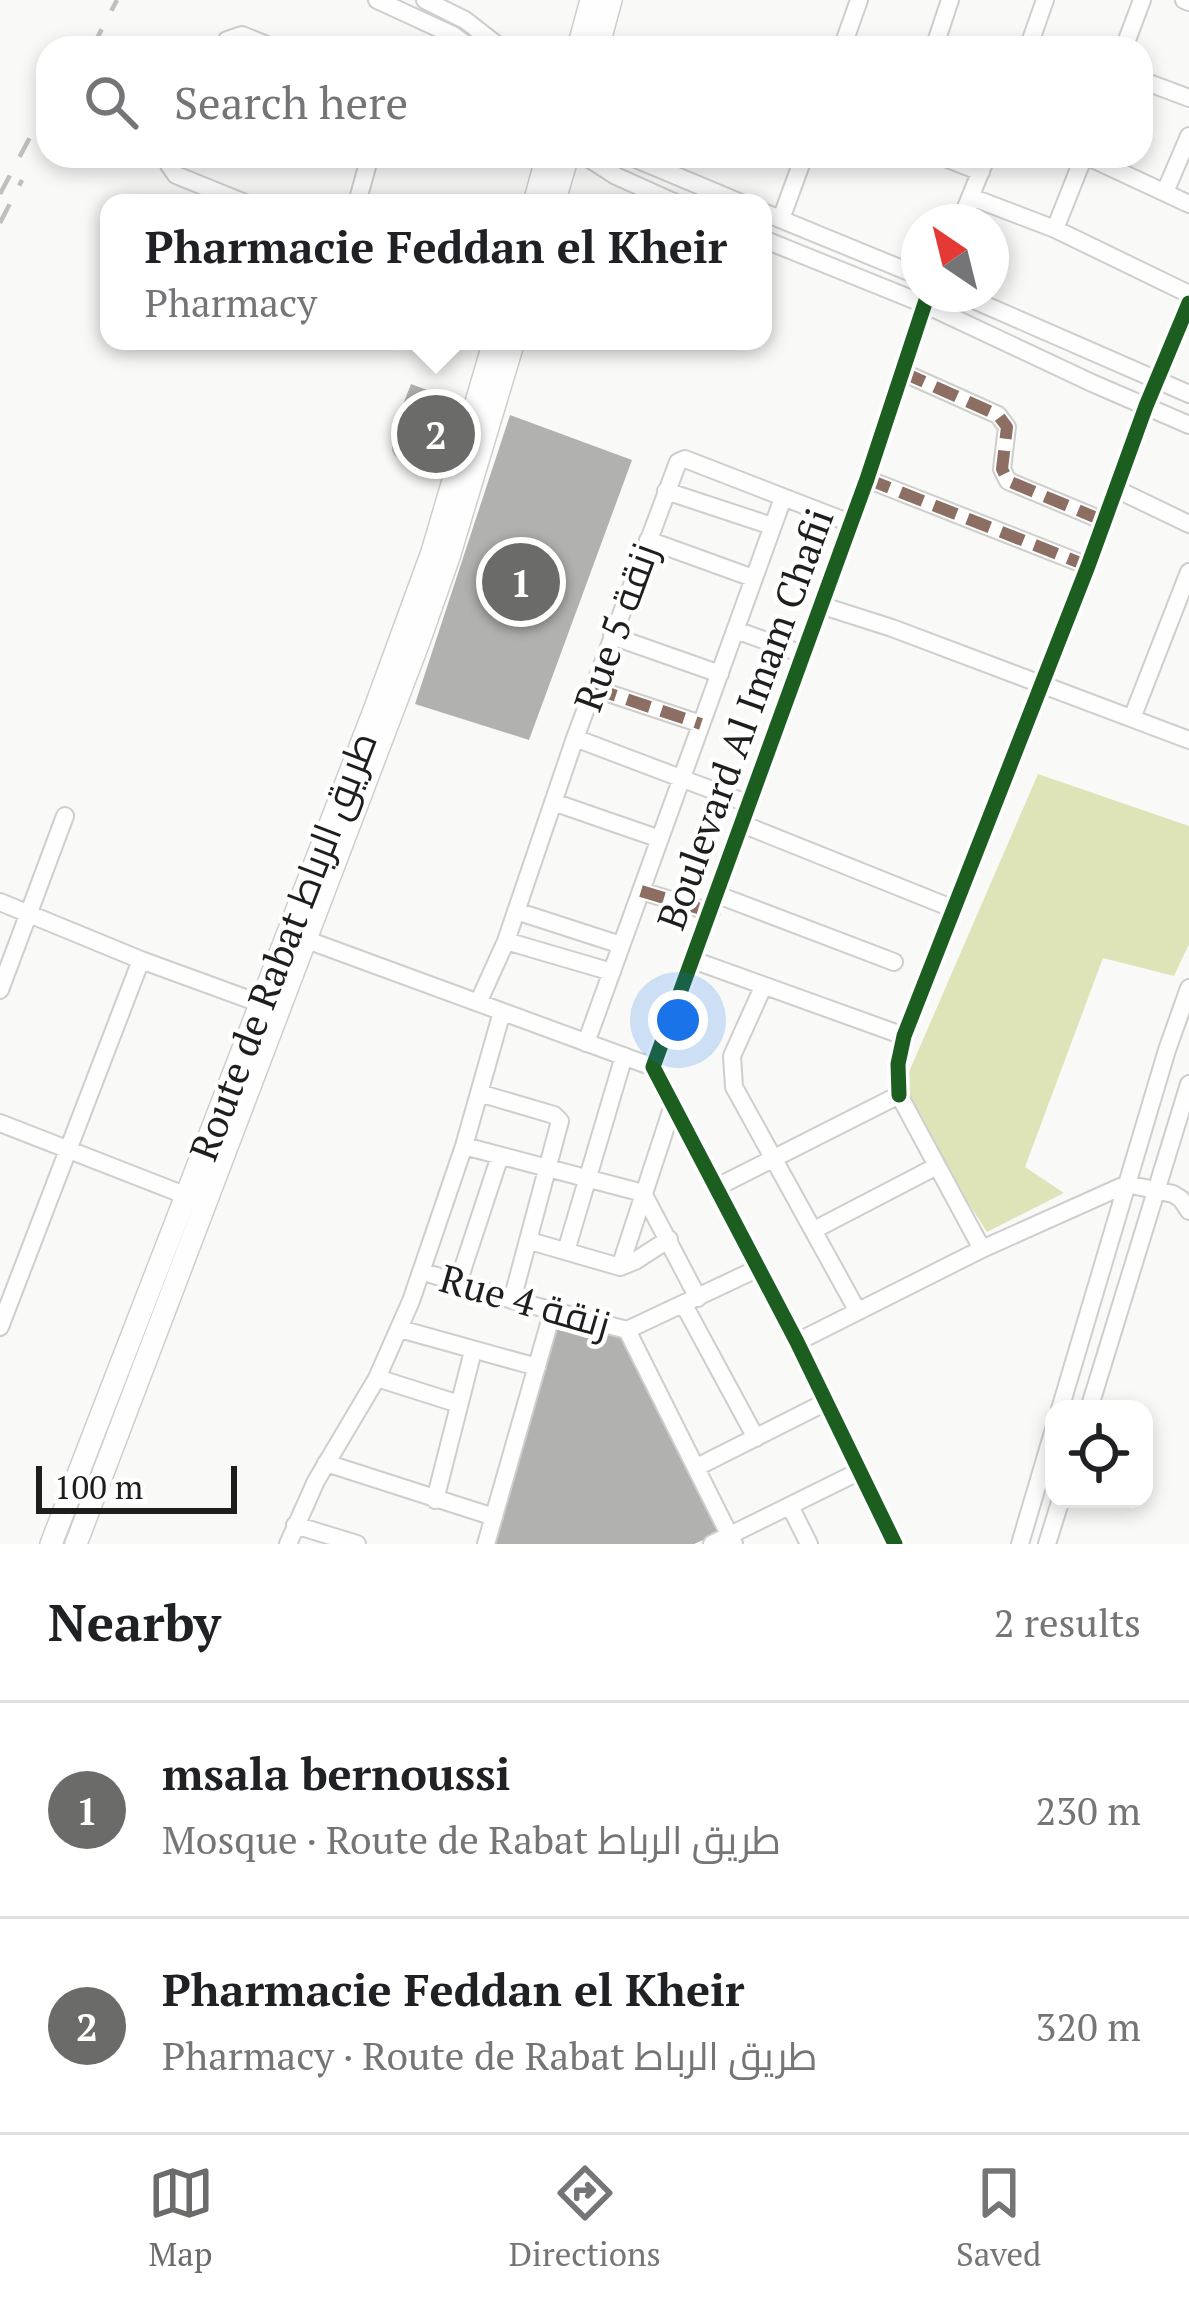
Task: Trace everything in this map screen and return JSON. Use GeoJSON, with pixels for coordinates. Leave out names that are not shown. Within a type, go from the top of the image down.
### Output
{"type":"FeatureCollection","features":[{"type":"Feature","properties":{"kind":"main road"},"geometry":{"type":"LineString","coordinates":[[581,36],[591,0]]}},
{"type":"Feature","properties":{"kind":"main road"},"geometry":{"type":"LineString","coordinates":[[601,36],[611,0]]}},
{"type":"Feature","properties":{"kind":"main road","name":"Route de Rabat طريق الرباط"},"geometry":{"type":"LineString","coordinates":[[76,1544],[290,978],[298,937],[432,551],[491,350]]}},
{"type":"Feature","properties":{"kind":"main road","name":"Route de Rabat طريق الرباط"},"geometry":{"type":"LineString","coordinates":[[51,1544],[259,1003],[298,937],[449,557],[511,350]]}},
{"type":"Feature","properties":{"kind":"street"},"geometry":{"type":"LineString","coordinates":[[377,0],[455,36]]}},
{"type":"Feature","properties":{"kind":"street"},"geometry":{"type":"LineString","coordinates":[[424,0],[486,36]]}},
{"type":"Feature","properties":{"kind":"street"},"geometry":{"type":"LineString","coordinates":[[846,36],[859,0]]}},
{"type":"Feature","properties":{"kind":"street"},"geometry":{"type":"LineString","coordinates":[[938,36],[950,0]]}},
{"type":"Feature","properties":{"kind":"street"},"geometry":{"type":"LineString","coordinates":[[1032,36],[1045,0]]}},
{"type":"Feature","properties":{"kind":"street"},"geometry":{"type":"LineString","coordinates":[[1128,36],[1142,0]]}},
{"type":"Feature","properties":{"kind":"street"},"geometry":{"type":"LineString","coordinates":[[1153,84],[1189,98]]}},
{"type":"Feature","properties":{"kind":"street"},"geometry":{"type":"LineString","coordinates":[[1165,192],[1189,136]]}},
{"type":"Feature","properties":{"kind":"street"},"geometry":{"type":"LineString","coordinates":[[172,168],[176,175],[222,194]]}},
{"type":"Feature","properties":{"kind":"street"},"geometry":{"type":"LineString","coordinates":[[605,168],[655,194]]}},
{"type":"Feature","properties":{"kind":"street"},"geometry":{"type":"LineString","coordinates":[[658,168],[720,194]]}},
{"type":"Feature","properties":{"kind":"street"},"geometry":{"type":"LineString","coordinates":[[782,219],[800,168]]}},
{"type":"Feature","properties":{"kind":"street"},"geometry":{"type":"LineString","coordinates":[[968,204],[982,168]]}},
{"type":"Feature","properties":{"kind":"street"},"geometry":{"type":"LineString","coordinates":[[1055,229],[1080,168]]}},
{"type":"Feature","properties":{"kind":"street"},"geometry":{"type":"LineString","coordinates":[[1112,168],[1189,204]]}},
{"type":"Feature","properties":{"kind":"street"},"geometry":{"type":"LineString","coordinates":[[971,197],[1055,229],[1189,294]]}},
{"type":"Feature","properties":{"kind":"street"},"geometry":{"type":"LineString","coordinates":[[772,215],[901,269]]}},
{"type":"Feature","properties":{"kind":"street"},"geometry":{"type":"LineString","coordinates":[[772,242],[901,290]]}},
{"type":"Feature","properties":{"kind":"street"},"geometry":{"type":"LineString","coordinates":[[982,1249],[899,1095],[898,1064],[904,1036],[1189,303]]}},
{"type":"Feature","properties":{"kind":"street","name":"Boulevard Al Imam Chafii"},"geometry":{"type":"LineString","coordinates":[[653,1067],[867,479],[922,312]]}},
{"type":"Feature","properties":{"kind":"street"},"geometry":{"type":"LineString","coordinates":[[949,312],[1005,344],[1189,425]]}},
{"type":"Feature","properties":{"kind":"street"},"geometry":{"type":"LineString","coordinates":[[1000,312],[1189,394]]}},
{"type":"Feature","properties":{"kind":"street"},"geometry":{"type":"LineString","coordinates":[[902,372],[1004,421],[1002,469],[1008,481],[1104,521]]}},
{"type":"Feature","properties":{"kind":"street"},"geometry":{"type":"LineString","coordinates":[[402,449],[456,470]]}},
{"type":"Feature","properties":{"kind":"street","name":"Rue 5 زنقة"},"geometry":{"type":"LineString","coordinates":[[478,1003],[506,941],[575,737],[678,462],[685,459],[783,498]]}},
{"type":"Feature","properties":{"kind":"street"},"geometry":{"type":"LineString","coordinates":[[867,479],[1088,566]]}},
{"type":"Feature","properties":{"kind":"street"},"geometry":{"type":"LineString","coordinates":[[1116,489],[1189,524]]}},
{"type":"Feature","properties":{"kind":"street"},"geometry":{"type":"LineString","coordinates":[[666,491],[772,526]]}},
{"type":"Feature","properties":{"kind":"street"},"geometry":{"type":"LineString","coordinates":[[586,1042],[783,498],[850,523]]}},
{"type":"Feature","properties":{"kind":"street"},"geometry":{"type":"LineString","coordinates":[[648,540],[753,578]]}},
{"type":"Feature","properties":{"kind":"street"},"geometry":{"type":"LineString","coordinates":[[1132,718],[1189,572]]}},
{"type":"Feature","properties":{"kind":"street"},"geometry":{"type":"LineString","coordinates":[[820,605],[1189,740]]}},
{"type":"Feature","properties":{"kind":"street"},"geometry":{"type":"LineString","coordinates":[[1169,623],[1189,631]]}},
{"type":"Feature","properties":{"kind":"street"},"geometry":{"type":"LineString","coordinates":[[736,630],[802,654]]}},
{"type":"Feature","properties":{"kind":"street"},"geometry":{"type":"LineString","coordinates":[[612,636],[720,674]]}},
{"type":"Feature","properties":{"kind":"street"},"geometry":{"type":"LineString","coordinates":[[593,688],[701,724]]}},
{"type":"Feature","properties":{"kind":"street"},"geometry":{"type":"LineString","coordinates":[[575,737],[749,804]]}},
{"type":"Feature","properties":{"kind":"street"},"geometry":{"type":"LineString","coordinates":[[553,802],[660,839]]}},
{"type":"Feature","properties":{"kind":"street"},"geometry":{"type":"LineString","coordinates":[[0,990],[64,816]]}},
{"type":"Feature","properties":{"kind":"street"},"geometry":{"type":"LineString","coordinates":[[742,824],[954,909]]}},
{"type":"Feature","properties":{"kind":"street"},"geometry":{"type":"LineString","coordinates":[[641,891],[714,903],[894,962]]}},
{"type":"Feature","properties":{"kind":"street"},"geometry":{"type":"LineString","coordinates":[[0,902],[259,1003]]}},
{"type":"Feature","properties":{"kind":"street"},"geometry":{"type":"LineString","coordinates":[[516,911],[621,945]]}},
{"type":"Feature","properties":{"kind":"street"},"geometry":{"type":"LineString","coordinates":[[298,937],[653,1067],[797,1342],[895,1544]]}},
{"type":"Feature","properties":{"kind":"street"},"geometry":{"type":"LineString","coordinates":[[506,941],[612,973]]}},
{"type":"Feature","properties":{"kind":"street"},"geometry":{"type":"LineString","coordinates":[[0,1327],[141,960]]}},
{"type":"Feature","properties":{"kind":"street"},"geometry":{"type":"LineString","coordinates":[[693,960],[904,1036]]}},
{"type":"Feature","properties":{"kind":"street"},"geometry":{"type":"LineString","coordinates":[[763,987],[732,1056],[734,1087],[857,1310]]}},
{"type":"Feature","properties":{"kind":"street"},"geometry":{"type":"LineString","coordinates":[[1063,1400],[1189,988]]}},
{"type":"Feature","properties":{"kind":"street"},"geometry":{"type":"LineString","coordinates":[[288,1544],[326,1463],[400,1329],[464,1146],[502,1012]]}},
{"type":"Feature","properties":{"kind":"street"},"geometry":{"type":"LineString","coordinates":[[566,1250],[625,1056]]}},
{"type":"Feature","properties":{"kind":"street"},"geometry":{"type":"LineString","coordinates":[[1093,1400],[1189,1084]]}},
{"type":"Feature","properties":{"kind":"street"},"geometry":{"type":"LineString","coordinates":[[479,1093],[554,1115],[560,1121],[512,1300]]}},
{"type":"Feature","properties":{"kind":"street"},"geometry":{"type":"LineString","coordinates":[[717,1187],[899,1095]]}},
{"type":"Feature","properties":{"kind":"street"},"geometry":{"type":"LineString","coordinates":[[620,1267],[673,1105]]}},
{"type":"Feature","properties":{"kind":"street"},"geometry":{"type":"LineString","coordinates":[[0,1123],[187,1196]]}},
{"type":"Feature","properties":{"kind":"street"},"geometry":{"type":"LineString","coordinates":[[1139,1144],[1169,1154]]}},
{"type":"Feature","properties":{"kind":"street"},"geometry":{"type":"LineString","coordinates":[[464,1146],[643,1193],[669,1239],[691,1302],[755,1438]]}},
{"type":"Feature","properties":{"kind":"street"},"geometry":{"type":"LineString","coordinates":[[458,1283],[500,1156]]}},
{"type":"Feature","properties":{"kind":"street"},"geometry":{"type":"LineString","coordinates":[[814,1230],[937,1166]]}},
{"type":"Feature","properties":{"kind":"street"},"geometry":{"type":"LineString","coordinates":[[797,1342],[982,1249],[1126,1184],[1181,1199],[1189,1211]]}},
{"type":"Feature","properties":{"kind":"street"},"geometry":{"type":"LineString","coordinates":[[530,1241],[620,1267],[669,1239]]}},
{"type":"Feature","properties":{"kind":"street","name":"Rue 4 زنقة"},"geometry":{"type":"LineString","coordinates":[[421,1271],[627,1330],[759,1268]]}},
{"type":"Feature","properties":{"kind":"street"},"geometry":{"type":"LineString","coordinates":[[486,1544],[553,1310]]}},
{"type":"Feature","properties":{"kind":"street"},"geometry":{"type":"LineString","coordinates":[[400,1329],[537,1367]]}},
{"type":"Feature","properties":{"kind":"street"},"geometry":{"type":"LineString","coordinates":[[627,1330],[732,1540]]}},
{"type":"Feature","properties":{"kind":"street"},"geometry":{"type":"LineString","coordinates":[[435,1500],[473,1352]]}},
{"type":"Feature","properties":{"kind":"street"},"geometry":{"type":"LineString","coordinates":[[377,1378],[459,1404]]}},
{"type":"Feature","properties":{"kind":"street"},"geometry":{"type":"LineString","coordinates":[[697,1467],[826,1402]]}},
{"type":"Feature","properties":{"kind":"street"},"geometry":{"type":"LineString","coordinates":[[1020,1544],[1045,1459]]}},
{"type":"Feature","properties":{"kind":"street"},"geometry":{"type":"LineString","coordinates":[[326,1463],[494,1517]]}},
{"type":"Feature","properties":{"kind":"street"},"geometry":{"type":"LineString","coordinates":[[712,1544],[732,1540],[860,1471]]}},
{"type":"Feature","properties":{"kind":"street"},"geometry":{"type":"LineString","coordinates":[[790,1506],[809,1544]]}},
{"type":"Feature","properties":{"kind":"street"},"geometry":{"type":"LineString","coordinates":[[1047,1544],[1058,1508]]}},
{"type":"Feature","properties":{"kind":"street"},"geometry":{"type":"LineString","coordinates":[[296,1526],[357,1544]]}},
{"type":"Feature","properties":{"kind":"green space"},"geometry":{"type":"Polygon","coordinates":[[[1038,774],[1189,826],[1189,944],[1174,976],[1103,958],[1025,1167],[1064,1193],[987,1232],[899,1095],[1038,774]]]}},
{"type":"Feature","properties":{"kind":"building"},"geometry":{"type":"Polygon","coordinates":[[[411,384],[438,394],[420,440],[393,430],[411,384]]]}},
{"type":"Feature","properties":{"kind":"building"},"geometry":{"type":"Polygon","coordinates":[[[510,415],[632,460],[529,740],[415,704],[510,415]]]}},
{"type":"Feature","properties":{"kind":"building"},"geometry":{"type":"Polygon","coordinates":[[[559,1321],[623,1337],[719,1533],[694,1544],[494,1544],[559,1321]]]}},
{"type":"Feature","properties":{"kind":"railway"},"geometry":{"type":"LineString","coordinates":[[98,36],[117,0]]}},
{"type":"Feature","properties":{"kind":"railway"},"geometry":{"type":"LineString","coordinates":[[0,194],[36,126]]}},
{"type":"Feature","properties":{"kind":"railway"},"geometry":{"type":"LineString","coordinates":[[0,223],[22,180]]}},
{"type":"Feature","properties":{"kind":"marked path"},"geometry":{"type":"LineString","coordinates":[[902,372],[998,415],[1007,427],[1002,469],[1008,481],[1104,521]]}},
{"type":"Feature","properties":{"kind":"marked path"},"geometry":{"type":"LineString","coordinates":[[867,479],[1088,566]]}},
{"type":"Feature","properties":{"kind":"marked path"},"geometry":{"type":"LineString","coordinates":[[593,688],[701,724]]}},
{"type":"Feature","properties":{"kind":"marked path"},"geometry":{"type":"LineString","coordinates":[[641,891],[711,912]]}},
{"type":"Feature","properties":{"kind":"cycle path"},"geometry":{"type":"LineString","coordinates":[[899,1095],[898,1064],[904,1036],[1189,303]]}},
{"type":"Feature","properties":{"kind":"cycle path"},"geometry":{"type":"LineString","coordinates":[[895,1544],[797,1342],[653,1067],[867,479],[922,312]]}},
{"type":"Feature","properties":{"kind":"place","name":"Pharmacie Feddan el Kheir"},"geometry":{"type":"Point","coordinates":[436,434]}},
{"type":"Feature","properties":{"kind":"place","name":"msala bernoussi"},"geometry":{"type":"Point","coordinates":[521,582]}}]}
